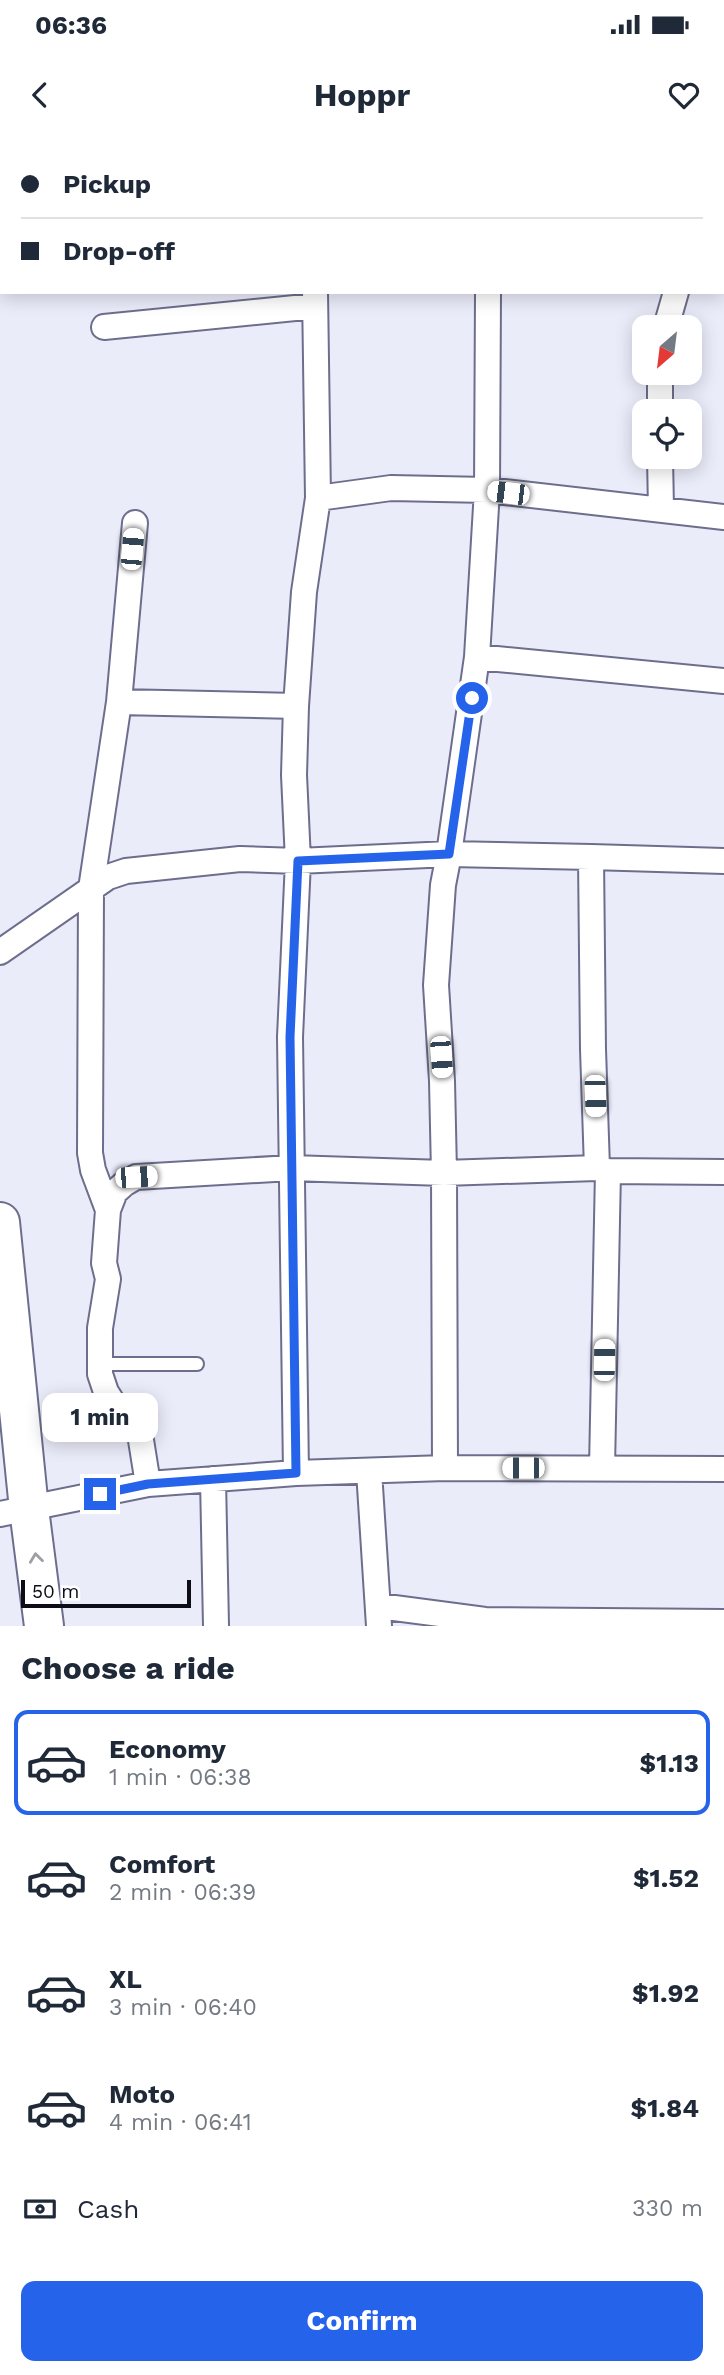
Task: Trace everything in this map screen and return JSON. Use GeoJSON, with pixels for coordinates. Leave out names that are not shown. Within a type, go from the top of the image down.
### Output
{"type":"FeatureCollection","features":[{"type":"Feature","properties":{"kind":"main road"},"geometry":{"type":"LineString","coordinates":[[0,1222],[15,1512],[44,1626]]}},
{"type":"Feature","properties":{"kind":"street"},"geometry":{"type":"LineString","coordinates":[[445,1468],[444,1173],[436,985],[443,885],[477,657],[487,490],[488,294]]}},
{"type":"Feature","properties":{"kind":"street"},"geometry":{"type":"LineString","coordinates":[[669,315],[675,294]]}},
{"type":"Feature","properties":{"kind":"street"},"geometry":{"type":"LineString","coordinates":[[104,327],[315,299],[318,498],[304,592],[294,775],[298,861],[290,1037],[290,1168],[296,1473]]}},
{"type":"Feature","properties":{"kind":"street"},"geometry":{"type":"LineString","coordinates":[[660,469],[661,509]]}},
{"type":"Feature","properties":{"kind":"street"},"geometry":{"type":"LineString","coordinates":[[318,498],[391,488],[487,490],[724,517]]}},
{"type":"Feature","properties":{"kind":"street"},"geometry":{"type":"LineString","coordinates":[[108,1210],[93,1170],[90,1153],[90,889],[119,702],[135,523]]}},
{"type":"Feature","properties":{"kind":"street"},"geometry":{"type":"LineString","coordinates":[[477,657],[724,681]]}},
{"type":"Feature","properties":{"kind":"street"},"geometry":{"type":"LineString","coordinates":[[119,702],[296,706]]}},
{"type":"Feature","properties":{"kind":"street"},"geometry":{"type":"LineString","coordinates":[[0,952],[108,877],[126,871],[240,859],[298,861],[449,854],[724,861]]}},
{"type":"Feature","properties":{"kind":"street"},"geometry":{"type":"LineString","coordinates":[[591,857],[593,1049],[603,1170],[602,1468]]}},
{"type":"Feature","properties":{"kind":"street"},"geometry":{"type":"LineString","coordinates":[[148,1484],[140,1434],[118,1411],[106,1392],[100,1374],[100,1328],[108,1279],[104,1264],[108,1210],[115,1192],[136,1177],[290,1168],[444,1173],[603,1170],[724,1172]]}},
{"type":"Feature","properties":{"kind":"street"},"geometry":{"type":"LineString","coordinates":[[15,1512],[148,1484],[296,1473],[445,1468],[724,1469]]}},
{"type":"Feature","properties":{"kind":"street"},"geometry":{"type":"LineString","coordinates":[[369,1471],[379,1616],[485,1620],[724,1622]]}},
{"type":"Feature","properties":{"kind":"street"},"geometry":{"type":"LineString","coordinates":[[213,1479],[216,1626]]}},
{"type":"Feature","properties":{"kind":"lane"},"geometry":{"type":"LineString","coordinates":[[100,1364],[197,1364]]}},
{"type":"Feature","properties":{"kind":"route"},"geometry":{"type":"LineString","coordinates":[[100,1494],[148,1484],[296,1473],[290,1037],[298,861],[449,854],[472,698]]}}]}
